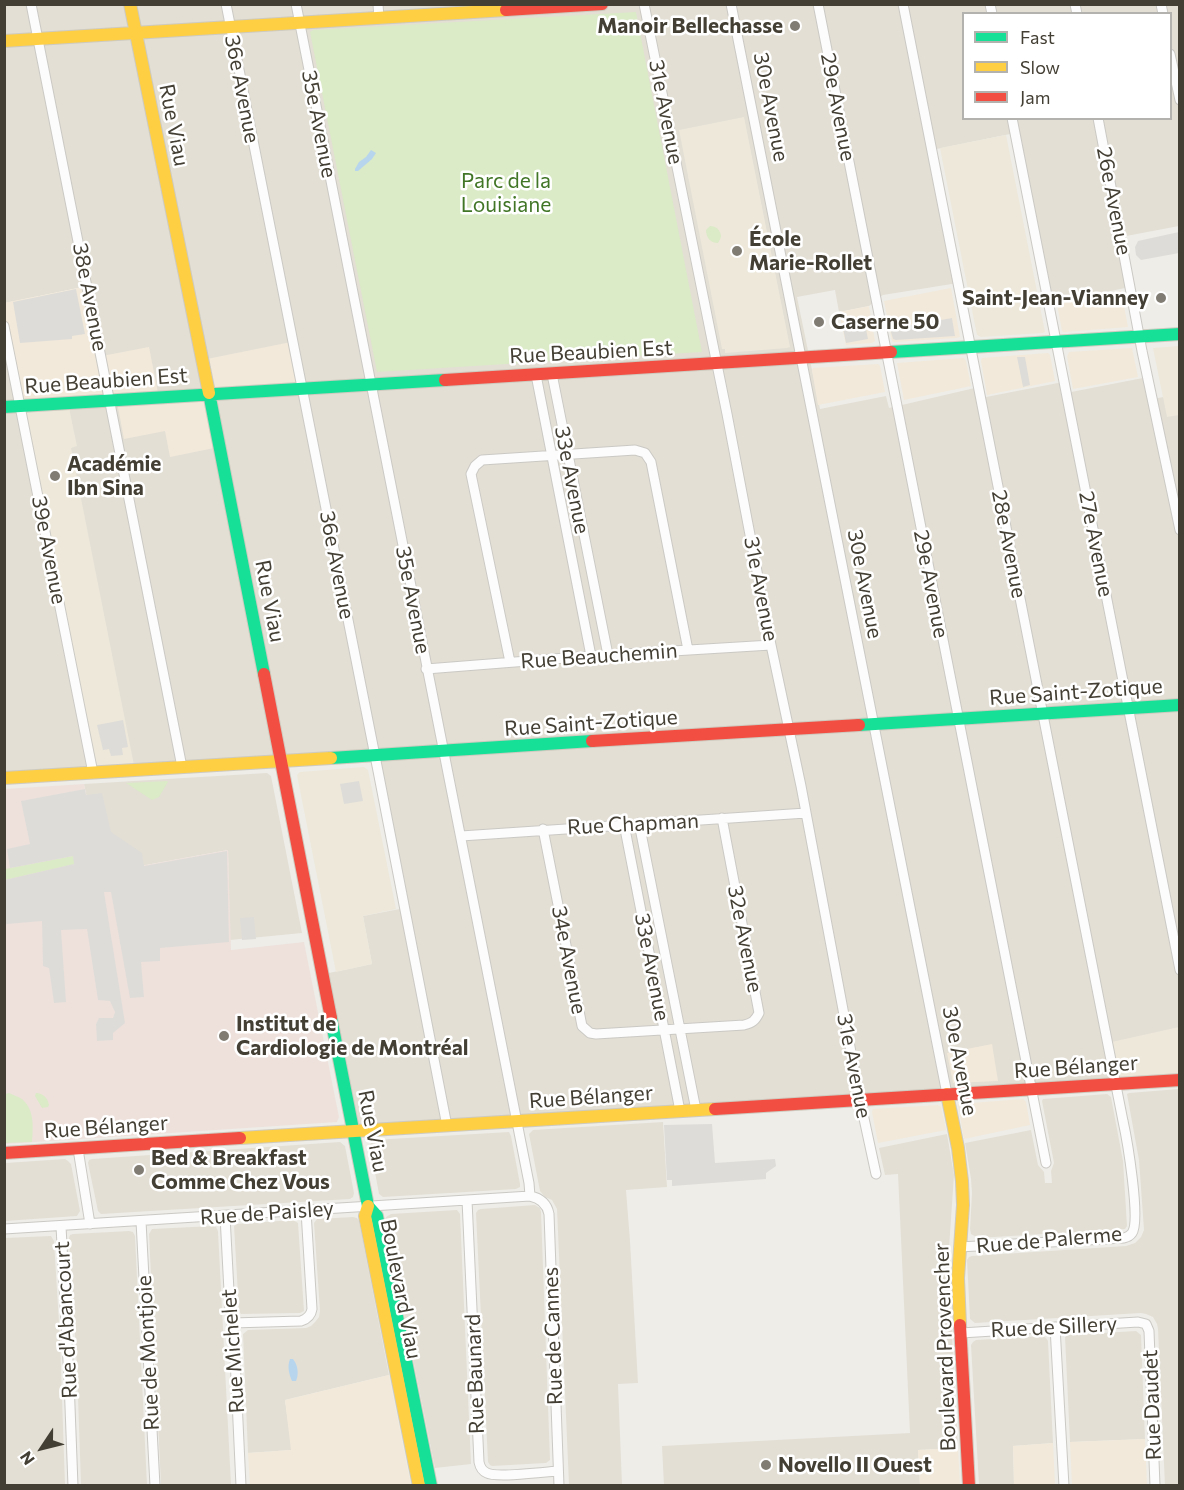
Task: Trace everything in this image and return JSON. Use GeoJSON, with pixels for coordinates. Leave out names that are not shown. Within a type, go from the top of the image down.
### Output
{"type":"FeatureCollection","features":[{"type":"Feature","properties":{"kind":"street","name":"38e Avenue"},"geometry":{"type":"LineString","coordinates":[[31,4],[182,766]]}},
{"type":"Feature","properties":{"kind":"street","name":"Rue Viau"},"geometry":{"type":"LineString","coordinates":[[130,4],[282,762],[368,1206]]}},
{"type":"Feature","properties":{"kind":"street","name":"36e Avenue"},"geometry":{"type":"LineString","coordinates":[[226,4],[447,1126]]}},
{"type":"Feature","properties":{"kind":"street","name":"35e Avenue"},"geometry":{"type":"LineString","coordinates":[[296,4],[530,1196]]}},
{"type":"Feature","properties":{"kind":"street"},"geometry":{"type":"LineString","coordinates":[[378,4],[379,18]]}},
{"type":"Feature","properties":{"kind":"street"},"geometry":{"type":"LineString","coordinates":[[4,41],[602,4]]}},
{"type":"Feature","properties":{"kind":"street","name":"31e Avenue"},"geometry":{"type":"LineString","coordinates":[[644,4],[876,1174]]}},
{"type":"Feature","properties":{"kind":"street","name":"30e Avenue"},"geometry":{"type":"LineString","coordinates":[[731,4],[962,1171]]}},
{"type":"Feature","properties":{"kind":"street","name":"29e Avenue"},"geometry":{"type":"LineString","coordinates":[[818,4],[1046,1163]]}},
{"type":"Feature","properties":{"kind":"street","name":"28e Avenue"},"geometry":{"type":"LineString","coordinates":[[903,4],[1116,1083]]}},
{"type":"Feature","properties":{"kind":"street"},"geometry":{"type":"LineString","coordinates":[[1172,64],[1179,100]]}},
{"type":"Feature","properties":{"kind":"street","name":"27e Avenue"},"geometry":{"type":"LineString","coordinates":[[1012,120],[1179,970]]}},
{"type":"Feature","properties":{"kind":"street","name":"26e Avenue"},"geometry":{"type":"LineString","coordinates":[[1098,120],[1179,530]]}},
{"type":"Feature","properties":{"kind":"street","name":"39e Avenue"},"geometry":{"type":"LineString","coordinates":[[4,326],[93,773]]}},
{"type":"Feature","properties":{"kind":"street","name":"Rue Beaubien Est"},"geometry":{"type":"LineString","coordinates":[[4,407],[1179,334]]}},
{"type":"Feature","properties":{"kind":"street","name":"33e Avenue"},"geometry":{"type":"LineString","coordinates":[[552,374],[608,655]]}},
{"type":"Feature","properties":{"kind":"street","name":"33e Avenue"},"geometry":{"type":"LineString","coordinates":[[536,375],[591,656]]}},
{"type":"Feature","properties":{"kind":"street"},"geometry":{"type":"LineString","coordinates":[[510,662],[471,474],[482,460],[634,450],[645,453],[651,462],[687,650]]}},
{"type":"Feature","properties":{"kind":"street","name":"Rue Beauchemin"},"geometry":{"type":"LineString","coordinates":[[426,669],[771,645]]}},
{"type":"Feature","properties":{"kind":"street","name":"Rue Saint-Zotique"},"geometry":{"type":"LineString","coordinates":[[4,778],[1179,705]]}},
{"type":"Feature","properties":{"kind":"street","name":"Rue Chapman"},"geometry":{"type":"LineString","coordinates":[[461,836],[806,813]]}},
{"type":"Feature","properties":{"kind":"street","name":"32e Avenue"},"geometry":{"type":"LineString","coordinates":[[681,1029],[744,1025],[756,1019],[759,1013],[722,818]]}},
{"type":"Feature","properties":{"kind":"street","name":"33e Avenue"},"geometry":{"type":"LineString","coordinates":[[639,823],[696,1110]]}},
{"type":"Feature","properties":{"kind":"street","name":"33e Avenue"},"geometry":{"type":"LineString","coordinates":[[624,824],[680,1111]]}},
{"type":"Feature","properties":{"kind":"street","name":"34e Avenue"},"geometry":{"type":"LineString","coordinates":[[543,829],[582,1026],[590,1034],[681,1029]]}},
{"type":"Feature","properties":{"kind":"street","name":"Rue Bélanger"},"geometry":{"type":"LineString","coordinates":[[4,1153],[1179,1080]]}},
{"type":"Feature","properties":{"kind":"street","name":"Rue de Palerme"},"geometry":{"type":"LineString","coordinates":[[958,1247],[1121,1238],[1132,1234],[1135,1223],[1132,1167],[1116,1083]]}},
{"type":"Feature","properties":{"kind":"street"},"geometry":{"type":"LineString","coordinates":[[78,1149],[90,1224]]}},
{"type":"Feature","properties":{"kind":"street","name":"Boulevard Provencher"},"geometry":{"type":"LineString","coordinates":[[962,1171],[963,1199],[958,1247],[958,1278],[969,1485]]}},
{"type":"Feature","properties":{"kind":"street","name":"Rue de Paisley"},"geometry":{"type":"LineString","coordinates":[[4,1229],[530,1196]]}},
{"type":"Feature","properties":{"kind":"street","name":"Rue de Cannes"},"geometry":{"type":"LineString","coordinates":[[530,1196],[545,1204],[549,1214],[559,1485]]}},
{"type":"Feature","properties":{"kind":"street","name":"Rue Baunard"},"geometry":{"type":"LineString","coordinates":[[467,1200],[480,1467],[488,1474],[494,1475],[558,1472]]}},
{"type":"Feature","properties":{"kind":"street","name":"Boulevard Viau"},"geometry":{"type":"LineString","coordinates":[[368,1206],[365,1216],[419,1485]]}},
{"type":"Feature","properties":{"kind":"street","name":"Boulevard Viau"},"geometry":{"type":"LineString","coordinates":[[368,1206],[377,1216],[431,1485]]}},
{"type":"Feature","properties":{"kind":"street"},"geometry":{"type":"LineString","coordinates":[[232,1323],[301,1321],[311,1314],[306,1211]]}},
{"type":"Feature","properties":{"kind":"street","name":"Rue Michelet"},"geometry":{"type":"LineString","coordinates":[[225,1216],[230,1310],[234,1336],[241,1485]]}},
{"type":"Feature","properties":{"kind":"street","name":"Rue de Montjoie"},"geometry":{"type":"LineString","coordinates":[[141,1221],[154,1485]]}},
{"type":"Feature","properties":{"kind":"street","name":"Rue d'Abancourt"},"geometry":{"type":"LineString","coordinates":[[61,1226],[73,1485]]}},
{"type":"Feature","properties":{"kind":"street","name":"Rue de Sillery"},"geometry":{"type":"LineString","coordinates":[[961,1333],[1138,1322],[1146,1324]]}},
{"type":"Feature","properties":{"kind":"street","name":"Rue Daudet"},"geometry":{"type":"LineString","coordinates":[[1146,1324],[1149,1331],[1155,1485]]}},
{"type":"Feature","properties":{"kind":"street"},"geometry":{"type":"LineString","coordinates":[[1055,1327],[1064,1485]]}},
{"type":"Feature","properties":{"kind":"shaded area"},"geometry":{"type":"Polygon","coordinates":[[[5,5],[1179,5],[1179,226],[1121,237],[1130,287],[1048,304],[1015,133],[932,150],[958,283],[883,295],[869,306],[839,312],[835,290],[797,297],[820,409],[886,396],[889,408],[979,387],[981,398],[1063,382],[1066,393],[1148,377],[1153,399],[1179,394],[1179,1079],[353,1132],[324,974],[372,964],[363,916],[405,908],[375,755],[5,779],[4,326],[68,403],[207,388],[158,393],[102,357],[88,286],[5,303],[5,5]]]}},
{"type":"Feature","properties":{"kind":"shaded area","name":"École Marie-Rollet"},"geometry":{"type":"Polygon","coordinates":[[[744,117],[790,347],[725,353],[725,349],[722,349],[679,130],[744,117]]]}},
{"type":"Feature","properties":{"kind":"shaded area"},"geometry":{"type":"Polygon","coordinates":[[[1006,135],[1045,332],[981,337],[977,335],[940,148],[1006,135]]]}},
{"type":"Feature","properties":{"kind":"shaded area"},"geometry":{"type":"Polygon","coordinates":[[[1179,232],[1179,253],[1141,260],[1136,255],[1135,247],[1138,241],[1179,232]]]}},
{"type":"Feature","properties":{"kind":"shaded area"},"geometry":{"type":"Polygon","coordinates":[[[88,286],[102,356],[149,347],[158,393],[207,388],[202,360],[291,342],[298,386],[212,399],[219,447],[170,457],[165,431],[124,439],[117,402],[20,406],[5,326],[4,303],[88,286]]]}},
{"type":"Feature","properties":{"kind":"shaded area"},"geometry":{"type":"Polygon","coordinates":[[[951,288],[960,337],[892,341],[884,301],[951,288]]]}},
{"type":"Feature","properties":{"kind":"shaded area"},"geometry":{"type":"Polygon","coordinates":[[[76,289],[85,334],[72,336],[72,339],[20,343],[13,302],[76,289]]]}},
{"type":"Feature","properties":{"kind":"shaded area"},"geometry":{"type":"Polygon","coordinates":[[[1121,291],[1128,327],[1062,331],[1057,304],[1121,291]]]}},
{"type":"Feature","properties":{"kind":"shaded area"},"geometry":{"type":"Polygon","coordinates":[[[869,306],[875,341],[846,345],[839,312],[869,306]]]}},
{"type":"Feature","properties":{"kind":"shaded area"},"geometry":{"type":"Polygon","coordinates":[[[952,318],[955,336],[896,340],[893,339],[890,329],[952,318]]]}},
{"type":"Feature","properties":{"kind":"shaded area"},"geometry":{"type":"Polygon","coordinates":[[[865,324],[868,339],[846,343],[843,328],[865,324]]]}},
{"type":"Feature","properties":{"kind":"shaded area"},"geometry":{"type":"Polygon","coordinates":[[[1179,346],[1179,415],[1167,417],[1153,348],[1179,346]]]}},
{"type":"Feature","properties":{"kind":"shaded area"},"geometry":{"type":"Polygon","coordinates":[[[1132,348],[1138,377],[1073,389],[1067,356],[1069,352],[1132,348]]]}},
{"type":"Feature","properties":{"kind":"shaded area"},"geometry":{"type":"Polygon","coordinates":[[[1048,353],[1055,381],[987,395],[982,358],[1048,353]]]}},
{"type":"Feature","properties":{"kind":"shaded area"},"geometry":{"type":"Polygon","coordinates":[[[1017,357],[1025,357],[1030,385],[1023,387],[1017,357]]]}},
{"type":"Feature","properties":{"kind":"shaded area"},"geometry":{"type":"Polygon","coordinates":[[[964,358],[971,386],[904,400],[897,363],[964,358]]]}},
{"type":"Feature","properties":{"kind":"shaded area"},"geometry":{"type":"Polygon","coordinates":[[[878,364],[885,392],[818,405],[813,368],[878,364]]]}},
{"type":"Feature","properties":{"kind":"shaded area"},"geometry":{"type":"Polygon","coordinates":[[[68,403],[77,446],[71,448],[135,770],[93,773],[20,406],[68,403]]]}},
{"type":"Feature","properties":{"kind":"shaded area"},"geometry":{"type":"Polygon","coordinates":[[[123,720],[128,747],[122,748],[123,755],[111,756],[109,749],[103,750],[97,725],[123,720]]]}},
{"type":"Feature","properties":{"kind":"shaded area"},"geometry":{"type":"Polygon","coordinates":[[[364,767],[368,770],[396,909],[363,916],[372,964],[336,972],[297,775],[300,772],[364,767]]]}},
{"type":"Feature","properties":{"kind":"shaded area"},"geometry":{"type":"Polygon","coordinates":[[[267,773],[271,776],[302,933],[230,940],[228,850],[102,873],[84,784],[267,773]]]}},
{"type":"Feature","properties":{"kind":"shaded area"},"geometry":{"type":"Polygon","coordinates":[[[359,781],[363,801],[344,804],[340,784],[359,781]]]}},
{"type":"Feature","properties":{"kind":"shaded area"},"geometry":{"type":"Polygon","coordinates":[[[84,784],[102,873],[228,850],[231,950],[304,942],[339,1117],[337,1122],[5,1144],[5,789],[84,784]]]}},
{"type":"Feature","properties":{"kind":"shaded area"},"geometry":{"type":"Polygon","coordinates":[[[85,789],[86,795],[102,793],[111,832],[142,853],[144,866],[227,851],[229,942],[160,948],[160,961],[141,962],[144,997],[130,998],[111,892],[104,892],[125,1023],[113,1033],[113,1040],[97,1041],[96,1024],[99,1018],[113,1018],[115,1012],[110,1001],[98,1000],[87,929],[61,930],[66,1002],[54,1003],[49,968],[43,966],[42,921],[5,925],[5,880],[74,864],[73,856],[10,868],[7,849],[30,844],[21,801],[85,789]]]}},
{"type":"Feature","properties":{"kind":"shaded area"},"geometry":{"type":"Polygon","coordinates":[[[254,917],[256,939],[242,940],[240,918],[254,917]]]}},
{"type":"Feature","properties":{"kind":"shaded area"},"geometry":{"type":"Polygon","coordinates":[[[1179,1027],[1179,1080],[1116,1083],[1107,1043],[1179,1027]]]}},
{"type":"Feature","properties":{"kind":"shaded area"},"geometry":{"type":"Polygon","coordinates":[[[992,1044],[998,1081],[953,1083],[947,1053],[992,1044]]]}},
{"type":"Feature","properties":{"kind":"shaded area"},"geometry":{"type":"Polygon","coordinates":[[[1179,1089],[1180,1485],[1165,1486],[1158,1329],[1153,1317],[1141,1313],[975,1323],[970,1319],[967,1260],[972,1256],[1126,1246],[1135,1243],[1144,1230],[1139,1160],[1127,1094],[1179,1089]]]}},
{"type":"Feature","properties":{"kind":"shaded area"},"geometry":{"type":"Polygon","coordinates":[[[1107,1094],[1111,1097],[1123,1161],[1127,1226],[1125,1229],[978,1238],[971,1234],[972,1193],[965,1143],[1031,1130],[1038,1165],[1044,1172],[1045,1183],[1052,1183],[1051,1171],[1054,1163],[1043,1099],[1107,1094]]]}},
{"type":"Feature","properties":{"kind":"shaded area"},"geometry":{"type":"Polygon","coordinates":[[[1023,1099],[1026,1102],[1030,1125],[964,1139],[958,1104],[1023,1099]]]}},
{"type":"Feature","properties":{"kind":"shaded area"},"geometry":{"type":"Polygon","coordinates":[[[938,1105],[941,1107],[946,1130],[878,1143],[873,1109],[938,1105]]]}},
{"type":"Feature","properties":{"kind":"shaded area"},"geometry":{"type":"Polygon","coordinates":[[[663,1122],[667,1187],[626,1190],[638,1383],[618,1384],[622,1485],[569,1485],[557,1209],[552,1200],[540,1191],[529,1134],[533,1130],[663,1122]]]}},
{"type":"Feature","properties":{"kind":"shaded area"},"geometry":{"type":"Polygon","coordinates":[[[712,1124],[715,1163],[775,1159],[776,1166],[766,1173],[766,1179],[672,1186],[672,1180],[667,1180],[664,1125],[712,1124]]]}},
{"type":"Feature","properties":{"kind":"shaded area"},"geometry":{"type":"Polygon","coordinates":[[[509,1132],[520,1184],[520,1187],[516,1189],[383,1197],[379,1194],[370,1145],[373,1140],[509,1132]]]}},
{"type":"Feature","properties":{"kind":"shaded area"},"geometry":{"type":"Polygon","coordinates":[[[947,1134],[954,1175],[948,1263],[958,1448],[918,1450],[920,1485],[664,1486],[662,1446],[910,1433],[898,1174],[885,1175],[879,1148],[947,1134]]]}},
{"type":"Feature","properties":{"kind":"shaded area"},"geometry":{"type":"Polygon","coordinates":[[[340,1142],[345,1146],[354,1193],[350,1199],[101,1214],[98,1211],[88,1163],[92,1159],[340,1142]]]}},
{"type":"Feature","properties":{"kind":"shaded area"},"geometry":{"type":"Polygon","coordinates":[[[65,1159],[71,1164],[80,1211],[77,1216],[5,1221],[5,1163],[65,1159]]]}},
{"type":"Feature","properties":{"kind":"shaded area"},"geometry":{"type":"Polygon","coordinates":[[[535,1205],[540,1208],[541,1212],[550,1460],[546,1463],[492,1466],[488,1462],[476,1213],[481,1209],[535,1205]]]}},
{"type":"Feature","properties":{"kind":"shaded area"},"geometry":{"type":"Polygon","coordinates":[[[457,1210],[460,1214],[471,1464],[435,1468],[385,1220],[391,1214],[457,1210]]]}},
{"type":"Feature","properties":{"kind":"shaded area"},"geometry":{"type":"Polygon","coordinates":[[[353,1217],[359,1221],[389,1375],[285,1400],[292,1450],[248,1453],[243,1334],[248,1330],[306,1328],[315,1322],[320,1311],[314,1223],[317,1219],[353,1217]]]}},
{"type":"Feature","properties":{"kind":"shaded area"},"geometry":{"type":"Polygon","coordinates":[[[293,1220],[298,1223],[304,1311],[300,1313],[241,1314],[234,1226],[293,1220]]]}},
{"type":"Feature","properties":{"kind":"shaded area"},"geometry":{"type":"Polygon","coordinates":[[[213,1226],[218,1231],[231,1485],[161,1485],[149,1234],[152,1229],[213,1226]]]}},
{"type":"Feature","properties":{"kind":"shaded area"},"geometry":{"type":"Polygon","coordinates":[[[129,1231],[135,1236],[147,1485],[81,1485],[69,1238],[73,1234],[129,1231]]]}},
{"type":"Feature","properties":{"kind":"shaded area"},"geometry":{"type":"Polygon","coordinates":[[[51,1236],[54,1241],[60,1339],[65,1485],[5,1485],[5,1238],[51,1236]]]}},
{"type":"Feature","properties":{"kind":"shaded area"},"geometry":{"type":"Polygon","coordinates":[[[1136,1331],[1141,1335],[1145,1439],[1070,1442],[1065,1337],[1136,1331]]]}},
{"type":"Feature","properties":{"kind":"shaded area"},"geometry":{"type":"Polygon","coordinates":[[[1043,1336],[1048,1341],[1053,1443],[1013,1446],[1014,1485],[979,1485],[971,1345],[976,1340],[1043,1336]]]}},
{"type":"Feature","properties":{"kind":"shaded area"},"geometry":{"type":"Polygon","coordinates":[[[389,1375],[411,1485],[250,1485],[248,1453],[291,1450],[285,1400],[389,1375]]]}},
{"type":"Feature","properties":{"kind":"shaded area"},"geometry":{"type":"Polygon","coordinates":[[[1145,1439],[1147,1485],[1072,1485],[1070,1442],[1145,1439]]]}},
{"type":"Feature","properties":{"kind":"shaded area"},"geometry":{"type":"Polygon","coordinates":[[[1053,1443],[1055,1485],[1014,1485],[1013,1446],[1053,1443]]]}},
{"type":"Feature","properties":{"kind":"shaded area"},"geometry":{"type":"Polygon","coordinates":[[[958,1448],[960,1485],[920,1485],[918,1450],[958,1448]]]}},
{"type":"Feature","properties":{"kind":"green space","name":"Parc de la Louisiane"},"geometry":{"type":"Polygon","coordinates":[[[636,12],[702,352],[377,372],[310,32],[313,30],[636,12]]]}},
{"type":"Feature","properties":{"kind":"green space"},"geometry":{"type":"Polygon","coordinates":[[[710,226],[717,228],[720,233],[718,243],[711,241],[708,237],[706,230],[710,226]]]}},
{"type":"Feature","properties":{"kind":"green space"},"geometry":{"type":"Polygon","coordinates":[[[167,781],[159,797],[152,800],[126,783],[167,781]]]}},
{"type":"Feature","properties":{"kind":"green space"},"geometry":{"type":"Polygon","coordinates":[[[73,856],[75,864],[5,880],[5,869],[73,856]]]}},
{"type":"Feature","properties":{"kind":"green space"},"geometry":{"type":"Polygon","coordinates":[[[9,1093],[22,1099],[29,1108],[32,1119],[32,1142],[5,1143],[5,1094],[9,1093]]]}},
{"type":"Feature","properties":{"kind":"green space"},"geometry":{"type":"Polygon","coordinates":[[[36,1093],[46,1098],[48,1107],[42,1108],[35,1096],[36,1093]]]}},
{"type":"Feature","properties":{"kind":"water"},"geometry":{"type":"Polygon","coordinates":[[[371,150],[376,153],[372,159],[355,171],[359,162],[371,150]]]}},
{"type":"Feature","properties":{"kind":"water"},"geometry":{"type":"Polygon","coordinates":[[[290,1359],[293,1359],[297,1367],[296,1381],[292,1381],[290,1376],[290,1359]]]}},
{"type":"Feature","properties":{"kind":"traffic: fast"},"geometry":{"type":"LineString","coordinates":[[891,352],[1180,334]]}},
{"type":"Feature","properties":{"kind":"traffic: fast"},"geometry":{"type":"LineString","coordinates":[[4,407],[445,380]]}},
{"type":"Feature","properties":{"kind":"traffic: fast"},"geometry":{"type":"LineString","coordinates":[[209,393],[264,674]]}},
{"type":"Feature","properties":{"kind":"traffic: fast"},"geometry":{"type":"LineString","coordinates":[[859,725],[1180,705]]}},
{"type":"Feature","properties":{"kind":"traffic: fast"},"geometry":{"type":"LineString","coordinates":[[331,758],[592,741]]}},
{"type":"Feature","properties":{"kind":"traffic: fast"},"geometry":{"type":"LineString","coordinates":[[331,1018],[368,1206]]}},
{"type":"Feature","properties":{"kind":"traffic: fast"},"geometry":{"type":"LineString","coordinates":[[368,1206],[377,1216],[431,1486]]}},
{"type":"Feature","properties":{"kind":"traffic: slow"},"geometry":{"type":"LineString","coordinates":[[130,4],[209,393]]}},
{"type":"Feature","properties":{"kind":"traffic: slow"},"geometry":{"type":"LineString","coordinates":[[4,41],[506,10]]}},
{"type":"Feature","properties":{"kind":"traffic: slow"},"geometry":{"type":"LineString","coordinates":[[4,778],[331,758]]}},
{"type":"Feature","properties":{"kind":"traffic: slow"},"geometry":{"type":"LineString","coordinates":[[947,1094],[962,1181],[963,1205],[958,1278],[960,1325]]}},
{"type":"Feature","properties":{"kind":"traffic: slow"},"geometry":{"type":"LineString","coordinates":[[240,1138],[715,1109]]}},
{"type":"Feature","properties":{"kind":"traffic: slow"},"geometry":{"type":"LineString","coordinates":[[368,1206],[365,1216],[419,1486]]}},
{"type":"Feature","properties":{"kind":"traffic: jam"},"geometry":{"type":"LineString","coordinates":[[506,10],[602,4]]}},
{"type":"Feature","properties":{"kind":"traffic: jam"},"geometry":{"type":"LineString","coordinates":[[445,380],[891,352]]}},
{"type":"Feature","properties":{"kind":"traffic: jam"},"geometry":{"type":"LineString","coordinates":[[264,674],[331,1018]]}},
{"type":"Feature","properties":{"kind":"traffic: jam"},"geometry":{"type":"LineString","coordinates":[[592,741],[859,725]]}},
{"type":"Feature","properties":{"kind":"traffic: jam"},"geometry":{"type":"LineString","coordinates":[[715,1109],[1180,1080]]}},
{"type":"Feature","properties":{"kind":"traffic: jam"},"geometry":{"type":"LineString","coordinates":[[4,1153],[240,1138]]}},
{"type":"Feature","properties":{"kind":"traffic: jam"},"geometry":{"type":"LineString","coordinates":[[960,1325],[969,1486]]}},
{"type":"Feature","properties":{"kind":"place","name":"Manoir Bellechasse"},"geometry":{"type":"Point","coordinates":[795,26]}},
{"type":"Feature","properties":{"kind":"place","name":"École Marie-Rollet"},"geometry":{"type":"Point","coordinates":[737,251]}},
{"type":"Feature","properties":{"kind":"place","name":"Saint-Jean-Vianney"},"geometry":{"type":"Point","coordinates":[1161,298]}},
{"type":"Feature","properties":{"kind":"place","name":"Caserne 50"},"geometry":{"type":"Point","coordinates":[819,322]}},
{"type":"Feature","properties":{"kind":"place","name":"Académie Ibn Sina"},"geometry":{"type":"Point","coordinates":[55,476]}},
{"type":"Feature","properties":{"kind":"place","name":"Institut de Cardiologie de Montréal"},"geometry":{"type":"Point","coordinates":[224,1036]}},
{"type":"Feature","properties":{"kind":"place","name":"Bed & Breakfast Comme Chez Vous"},"geometry":{"type":"Point","coordinates":[139,1170]}},
{"type":"Feature","properties":{"kind":"place","name":"Novello II Ouest"},"geometry":{"type":"Point","coordinates":[766,1465]}}]}
